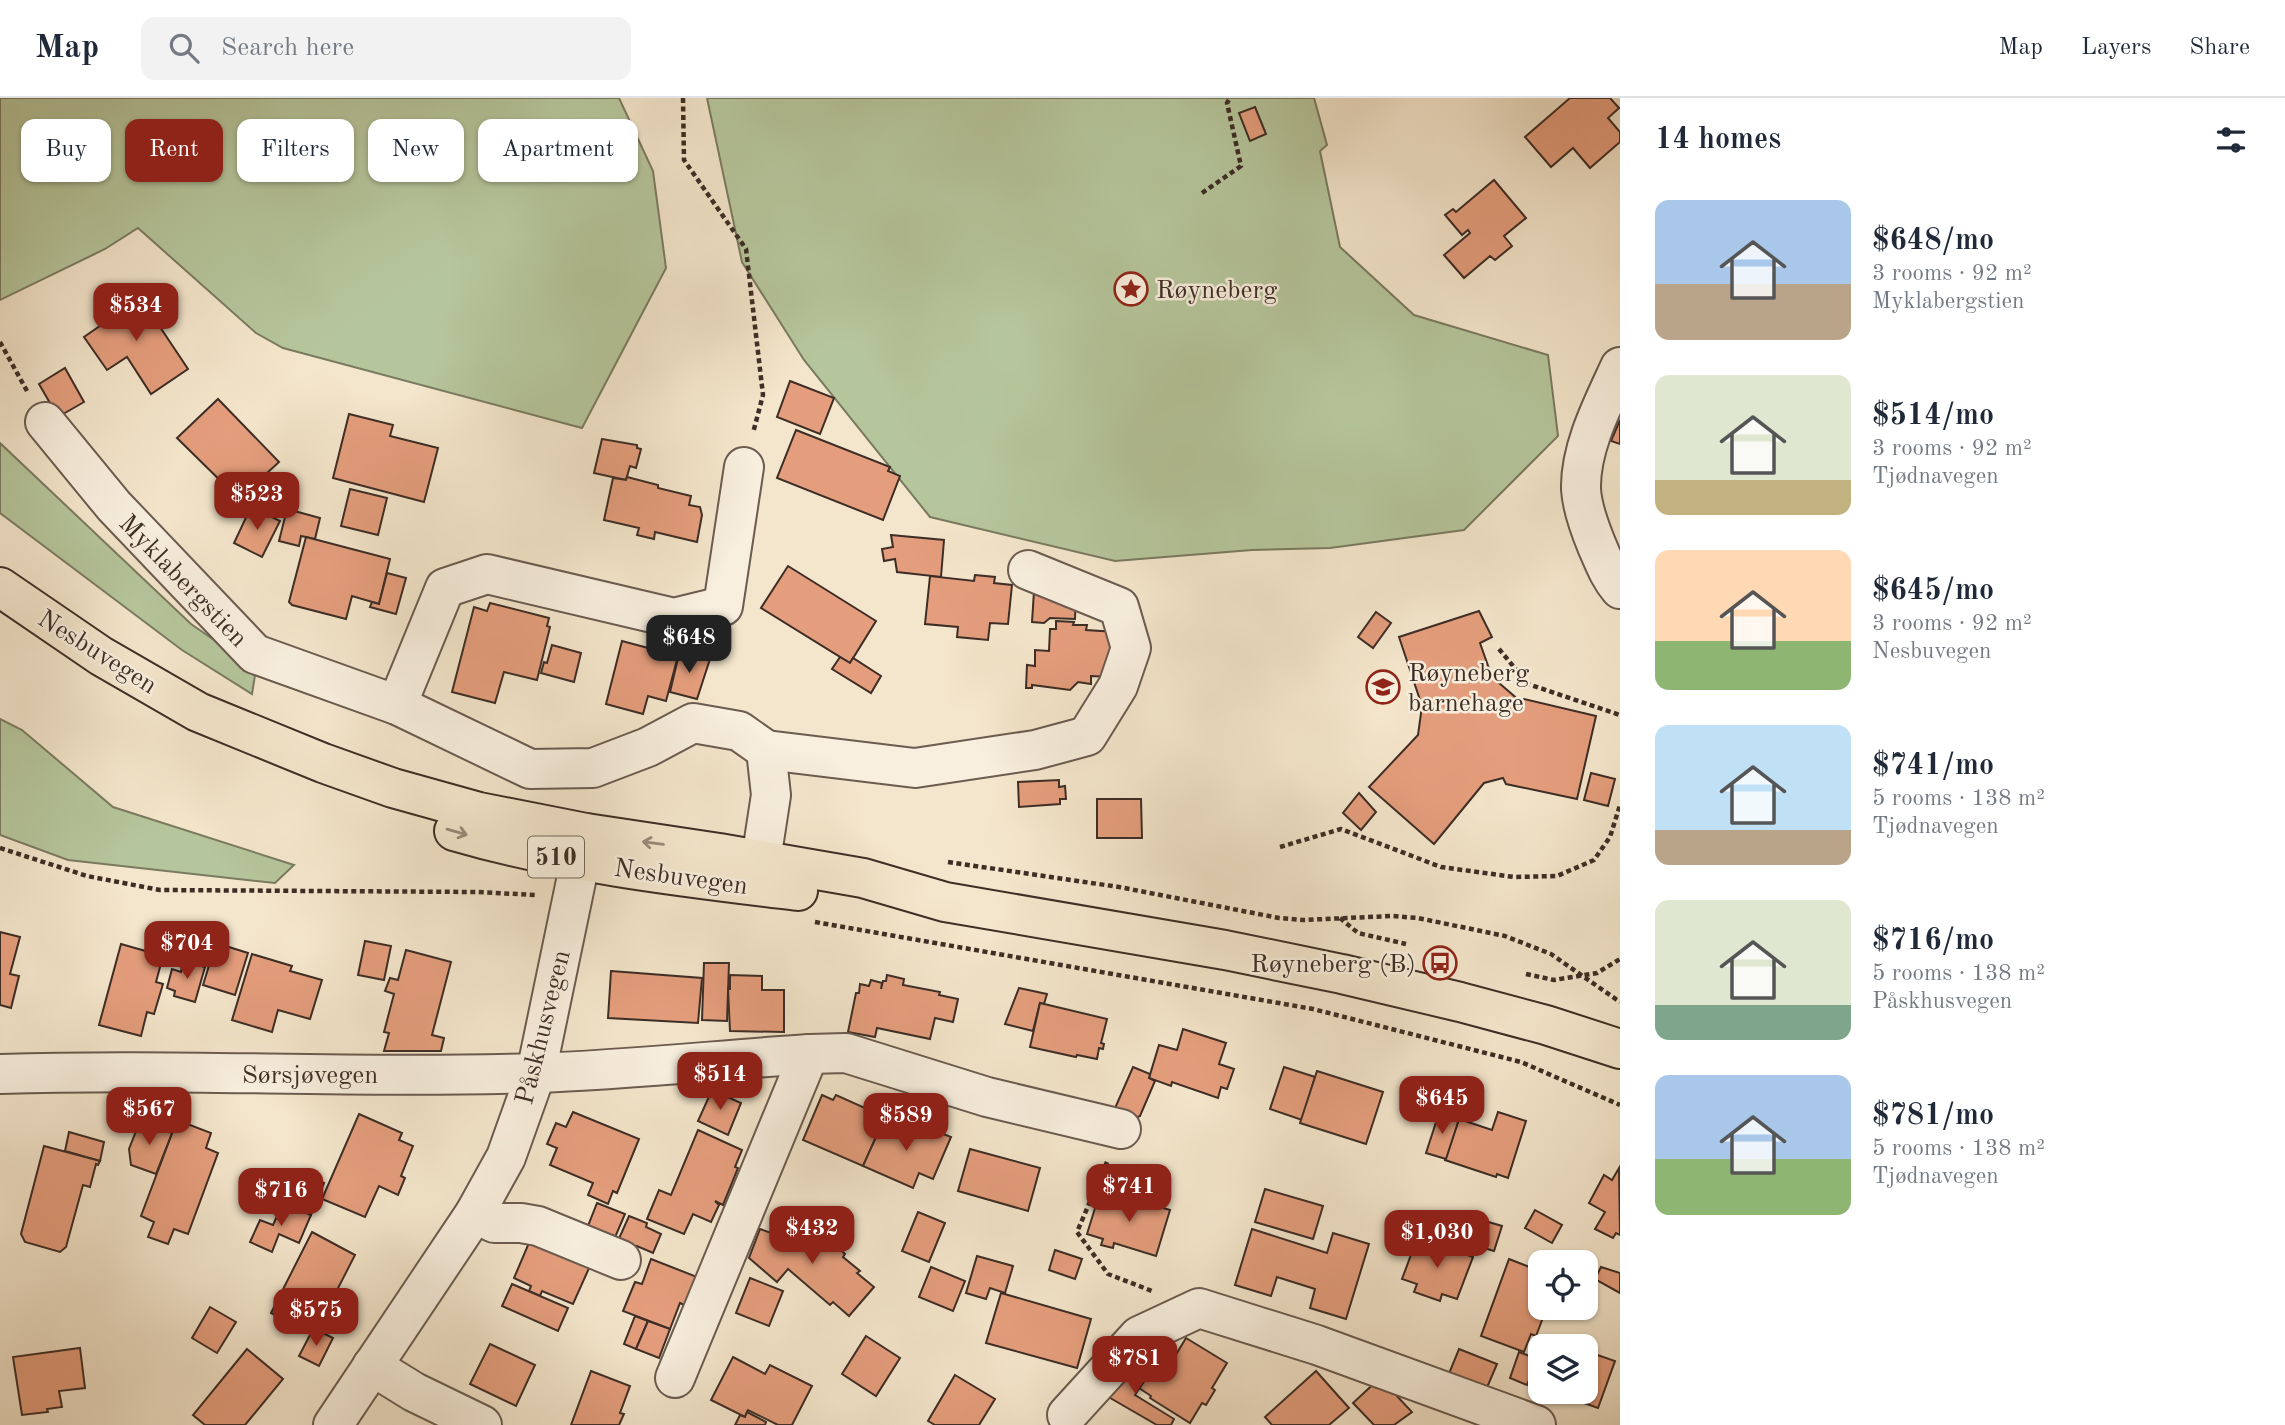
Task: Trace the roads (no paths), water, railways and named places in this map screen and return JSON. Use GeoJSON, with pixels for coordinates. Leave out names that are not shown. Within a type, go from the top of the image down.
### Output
{"type":"FeatureCollection","features":[{"type":"Feature","properties":{"kind":"main road","name":"Nesbuvegen"},"geometry":{"type":"LineString","coordinates":[[0,587],[101,656],[198,712],[323,763],[393,788],[479,812],[579,863],[860,899],[944,902]]}},
{"type":"Feature","properties":{"kind":"main road","name":"Nesbuvegen"},"geometry":{"type":"LineString","coordinates":[[579,863],[761,860],[863,878],[944,902],[1225,950],[1342,974],[1546,1025],[1620,1049]]}},
{"type":"Feature","properties":{"kind":"street"},"geometry":{"type":"LineString","coordinates":[[1620,367],[1594,422],[1581,490],[1590,529],[1610,578],[1620,589]]}},
{"type":"Feature","properties":{"kind":"street","name":"Myklabergstien"},"geometry":{"type":"LineString","coordinates":[[45,422],[114,506],[255,654],[397,705],[530,769],[593,768],[648,747],[693,723],[739,731],[766,750]]}},
{"type":"Feature","properties":{"kind":"street"},"geometry":{"type":"LineString","coordinates":[[397,705],[445,588],[488,574],[674,618],[723,606],[744,467]]}},
{"type":"Feature","properties":{"kind":"street"},"geometry":{"type":"LineString","coordinates":[[761,860],[771,795],[766,750],[915,768],[1035,750],[1087,736],[1118,686],[1131,648],[1119,607],[1028,570]]}},
{"type":"Feature","properties":{"kind":"street","name":"Påskhusvegen"},"geometry":{"type":"LineString","coordinates":[[333,1425],[475,1213],[506,1157],[536,1073],[579,863]]}},
{"type":"Feature","properties":{"kind":"street","name":"Sørsjøvegen"},"geometry":{"type":"LineString","coordinates":[[0,1074],[536,1073],[846,1053],[987,1097],[1121,1129]]}},
{"type":"Feature","properties":{"kind":"street"},"geometry":{"type":"LineString","coordinates":[[675,1378],[809,1054]]}},
{"type":"Feature","properties":{"kind":"street"},"geometry":{"type":"LineString","coordinates":[[475,1213],[494,1223],[538,1226],[621,1260]]}},
{"type":"Feature","properties":{"kind":"street"},"geometry":{"type":"LineString","coordinates":[[1067,1415],[1139,1336],[1199,1308],[1317,1345],[1536,1425]]}},
{"type":"Feature","properties":{"kind":"street"},"geometry":{"type":"LineString","coordinates":[[372,1366],[414,1392],[482,1425]]}},
{"type":"Feature","properties":{"kind":"place","name":"Røyneberg"},"geometry":{"type":"Point","coordinates":[1131,289]}},
{"type":"Feature","properties":{"kind":"place","name":"Røyneberg barnehage"},"geometry":{"type":"Point","coordinates":[1383,687]}},
{"type":"Feature","properties":{"kind":"place","name":"Røyneberg (B)"},"geometry":{"type":"Point","coordinates":[1440,963]}}]}
